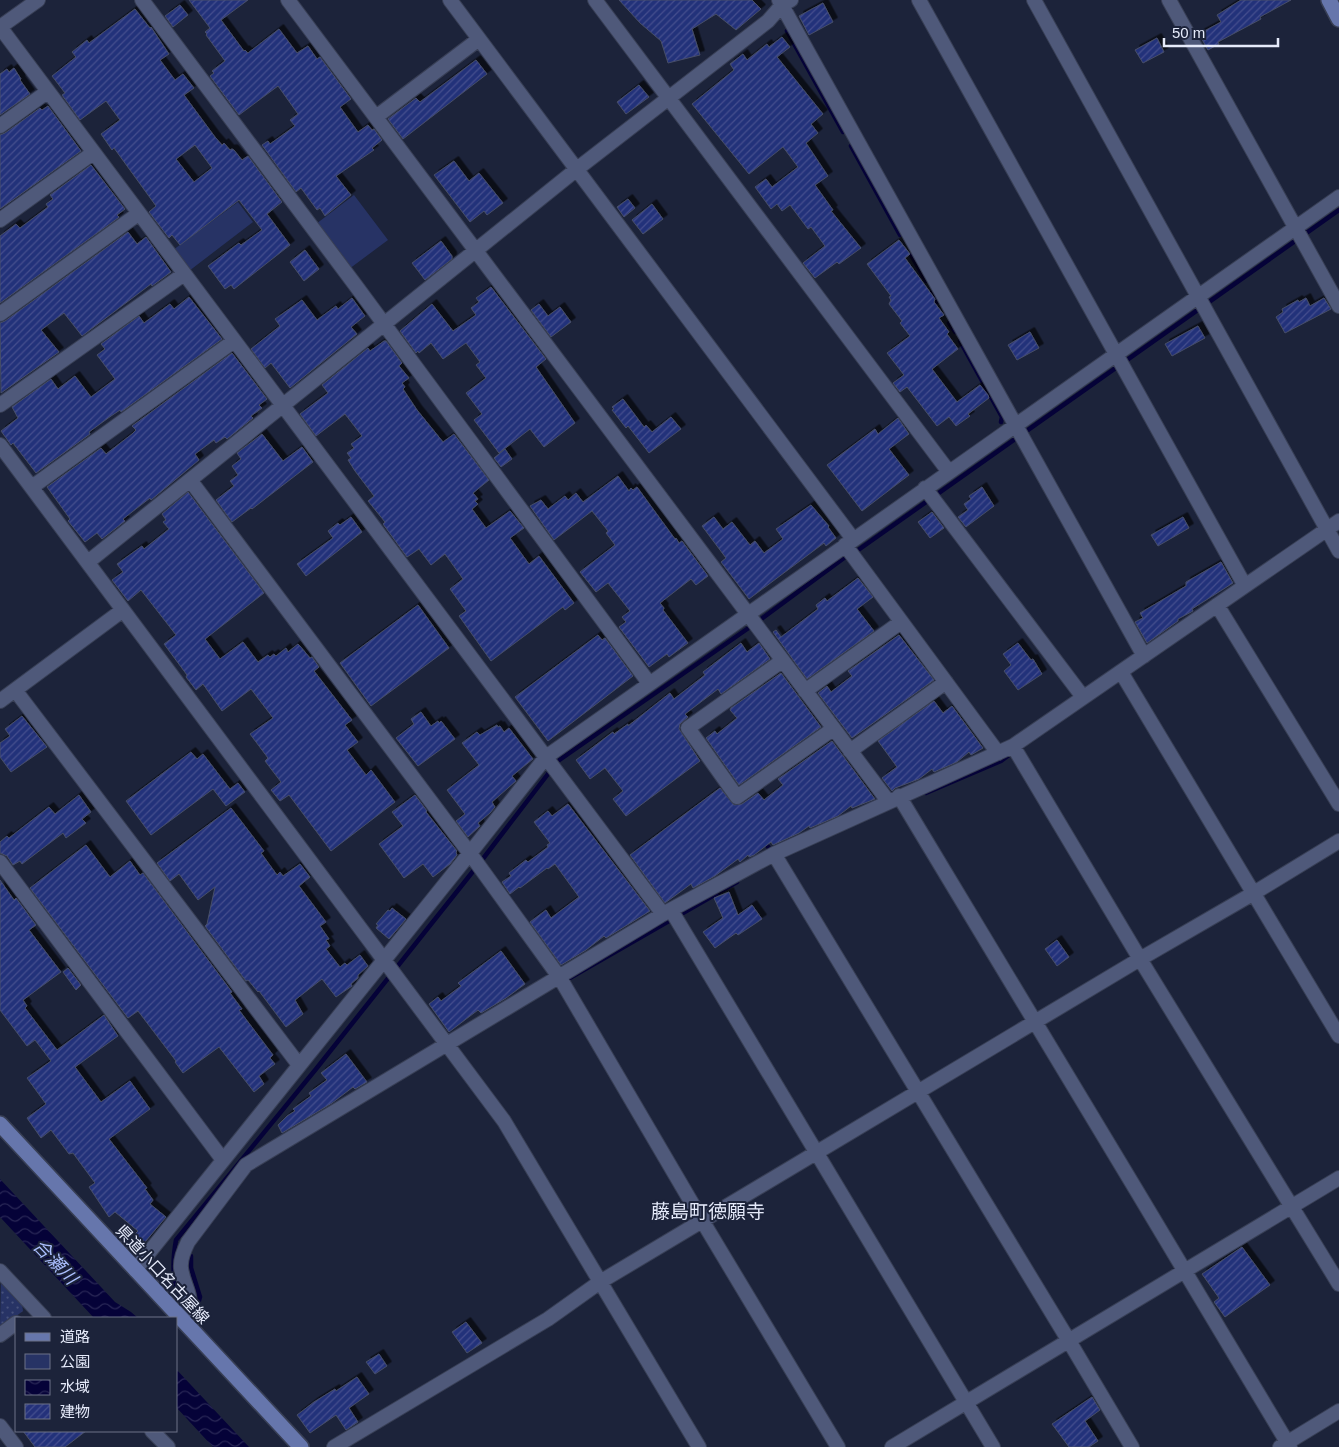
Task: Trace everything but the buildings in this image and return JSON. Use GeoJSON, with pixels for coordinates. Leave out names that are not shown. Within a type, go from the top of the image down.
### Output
{"type":"FeatureCollection","features":[{"type":"Feature","properties":{"kind":"main road"},"geometry":{"type":"LineString","coordinates":[[1329,0],[1339,19]]}},
{"type":"Feature","properties":{"kind":"main road","name":"県道小口名古屋線"},"geometry":{"type":"LineString","coordinates":[[0,1124],[301,1447]]}},
{"type":"Feature","properties":{"kind":"street"},"geometry":{"type":"LineString","coordinates":[[38,0],[0,27],[551,764],[667,912],[993,1447]]}},
{"type":"Feature","properties":{"kind":"street"},"geometry":{"type":"LineString","coordinates":[[142,0],[384,323],[649,683]]}},
{"type":"Feature","properties":{"kind":"street"},"geometry":{"type":"LineString","coordinates":[[288,0],[833,729],[850,751],[894,799],[1035,1023],[1186,1270],[1285,1445],[1339,1411]]}},
{"type":"Feature","properties":{"kind":"street"},"geometry":{"type":"LineString","coordinates":[[450,0],[577,169],[850,548],[901,622],[998,753]]}},
{"type":"Feature","properties":{"kind":"street"},"geometry":{"type":"LineString","coordinates":[[595,0],[949,472]]}},
{"type":"Feature","properties":{"kind":"street"},"geometry":{"type":"LineString","coordinates":[[919,0],[1246,586]]}},
{"type":"Feature","properties":{"kind":"street"},"geometry":{"type":"LineString","coordinates":[[1034,0],[1202,302],[1333,525],[1339,550]]}},
{"type":"Feature","properties":{"kind":"street"},"geometry":{"type":"LineString","coordinates":[[1169,0],[1339,306]]}},
{"type":"Feature","properties":{"kind":"street"},"geometry":{"type":"LineString","coordinates":[[88,562],[475,250],[768,21],[784,2],[1144,656]]}},
{"type":"Feature","properties":{"kind":"street"},"geometry":{"type":"LineString","coordinates":[[376,117],[479,39]]}},
{"type":"Feature","properties":{"kind":"street"},"geometry":{"type":"LineString","coordinates":[[0,126],[47,92]]}},
{"type":"Feature","properties":{"kind":"street"},"geometry":{"type":"LineString","coordinates":[[0,220],[93,153]]}},
{"type":"Feature","properties":{"kind":"street"},"geometry":{"type":"LineString","coordinates":[[135,1270],[300,1065],[389,967],[551,764],[649,683],[752,620],[850,548],[930,494],[949,472],[1019,431],[1299,234],[1339,197]]}},
{"type":"Feature","properties":{"kind":"street"},"geometry":{"type":"LineString","coordinates":[[0,314],[138,214]]}},
{"type":"Feature","properties":{"kind":"street"},"geometry":{"type":"LineString","coordinates":[[0,405],[184,274]]}},
{"type":"Feature","properties":{"kind":"street"},"geometry":{"type":"LineString","coordinates":[[32,487],[234,341]]}},
{"type":"Feature","properties":{"kind":"street"},"geometry":{"type":"LineString","coordinates":[[0,445],[504,1120],[699,1447]]}},
{"type":"Feature","properties":{"kind":"street"},"geometry":{"type":"LineString","coordinates":[[190,480],[475,860],[560,978],[838,1447]]}},
{"type":"Feature","properties":{"kind":"street"},"geometry":{"type":"LineString","coordinates":[[930,494],[1083,697]]}},
{"type":"Feature","properties":{"kind":"street"},"geometry":{"type":"LineString","coordinates":[[181,1319],[189,1308],[190,1298],[181,1267],[183,1254],[188,1242],[246,1165],[667,912],[774,854],[1013,746],[1333,525]]}},
{"type":"Feature","properties":{"kind":"street"},"geometry":{"type":"LineString","coordinates":[[1218,605],[1339,804]]}},
{"type":"Feature","properties":{"kind":"street"},"geometry":{"type":"LineString","coordinates":[[0,701],[123,610]]}},
{"type":"Feature","properties":{"kind":"street"},"geometry":{"type":"LineString","coordinates":[[805,691],[901,622]]}},
{"type":"Feature","properties":{"kind":"street"},"geometry":{"type":"LineString","coordinates":[[782,661],[688,728],[737,797],[833,729]]}},
{"type":"Feature","properties":{"kind":"street"},"geometry":{"type":"LineString","coordinates":[[1121,672],[1339,1036]]}},
{"type":"Feature","properties":{"kind":"street"},"geometry":{"type":"LineString","coordinates":[[850,751],[946,682]]}},
{"type":"Feature","properties":{"kind":"street"},"geometry":{"type":"LineString","coordinates":[[15,690],[300,1065]]}},
{"type":"Feature","properties":{"kind":"street"},"geometry":{"type":"LineString","coordinates":[[1013,746],[1140,959],[1339,1284]]}},
{"type":"Feature","properties":{"kind":"street"},"geometry":{"type":"LineString","coordinates":[[334,1447],[548,1319],[600,1282],[1339,841]]}},
{"type":"Feature","properties":{"kind":"street"},"geometry":{"type":"LineString","coordinates":[[774,854],[1132,1447]]}},
{"type":"Feature","properties":{"kind":"street"},"geometry":{"type":"LineString","coordinates":[[0,862],[224,1160]]}},
{"type":"Feature","properties":{"kind":"street"},"geometry":{"type":"LineString","coordinates":[[892,1447],[1339,1178]]}},
{"type":"Feature","properties":{"kind":"street"},"geometry":{"type":"LineString","coordinates":[[0,1271],[40,1314]]}},
{"type":"Feature","properties":{"kind":"street"},"geometry":{"type":"LineString","coordinates":[[26,1317],[40,1314]]}},
{"type":"Feature","properties":{"kind":"street"},"geometry":{"type":"LineString","coordinates":[[0,1335],[15,1324]]}},
{"type":"Feature","properties":{"kind":"street"},"geometry":{"type":"LineString","coordinates":[[0,1426],[16,1447]]}},
{"type":"Feature","properties":{"kind":"street"},"geometry":{"type":"LineString","coordinates":[[153,1432],[168,1447]]}},
{"type":"Feature","properties":{"kind":"green space"},"geometry":{"type":"Polygon","coordinates":[[[354,195],[388,240],[349,269],[316,224],[354,195]]]}},
{"type":"Feature","properties":{"kind":"green space"},"geometry":{"type":"Polygon","coordinates":[[[238,202],[253,222],[189,271],[173,250],[238,202]]]}},
{"type":"Feature","properties":{"kind":"green space"},"geometry":{"type":"Polygon","coordinates":[[[1,1281],[22,1304],[23,1311],[0,1328],[1,1281]]]}},
{"type":"Feature","properties":{"kind":"water","name":"合瀬川"},"geometry":{"type":"Polygon","coordinates":[[[0,1179],[115,1302],[137,1317],[93,1317],[0,1217],[0,1179]]]}},
{"type":"Feature","properties":{"kind":"water"},"geometry":{"type":"Polygon","coordinates":[[[178,1371],[249,1447],[213,1447],[178,1409],[178,1371]]]}},
{"type":"Feature","properties":{"kind":"waterway"},"geometry":{"type":"LineString","coordinates":[[787,31],[843,132]]}},
{"type":"Feature","properties":{"kind":"waterway"},"geometry":{"type":"LineString","coordinates":[[851,146],[900,235]]}},
{"type":"Feature","properties":{"kind":"waterway"},"geometry":{"type":"LineString","coordinates":[[173,1304],[178,1299],[174,1270],[176,1240],[316,1069],[558,761],[1339,210]]}},
{"type":"Feature","properties":{"kind":"waterway"},"geometry":{"type":"LineString","coordinates":[[911,255],[926,281]]}},
{"type":"Feature","properties":{"kind":"waterway"},"geometry":{"type":"LineString","coordinates":[[932,292],[937,302]]}},
{"type":"Feature","properties":{"kind":"waterway"},"geometry":{"type":"LineString","coordinates":[[949,323],[955,332]]}},
{"type":"Feature","properties":{"kind":"waterway"},"geometry":{"type":"LineString","coordinates":[[960,341],[1002,417],[1001,422]]}},
{"type":"Feature","properties":{"kind":"waterway"},"geometry":{"type":"LineString","coordinates":[[675,724],[683,734]]}},
{"type":"Feature","properties":{"kind":"waterway"},"geometry":{"type":"LineString","coordinates":[[926,793],[1001,761],[1009,755]]}},
{"type":"Feature","properties":{"kind":"waterway"},"geometry":{"type":"LineString","coordinates":[[763,840],[769,848]]}},
{"type":"Feature","properties":{"kind":"waterway"},"geometry":{"type":"LineString","coordinates":[[683,913],[737,882]]}},
{"type":"Feature","properties":{"kind":"waterway"},"geometry":{"type":"LineString","coordinates":[[568,979],[669,921]]}},
{"type":"Feature","properties":{"kind":"waterway"},"geometry":{"type":"LineString","coordinates":[[191,1256],[191,1268],[200,1297],[196,1311]]}},
{"type":"Feature","properties":{"kind":"district","name":"藤島町徳願寺"},"geometry":{"type":"Point","coordinates":[708,1211]}}]}
